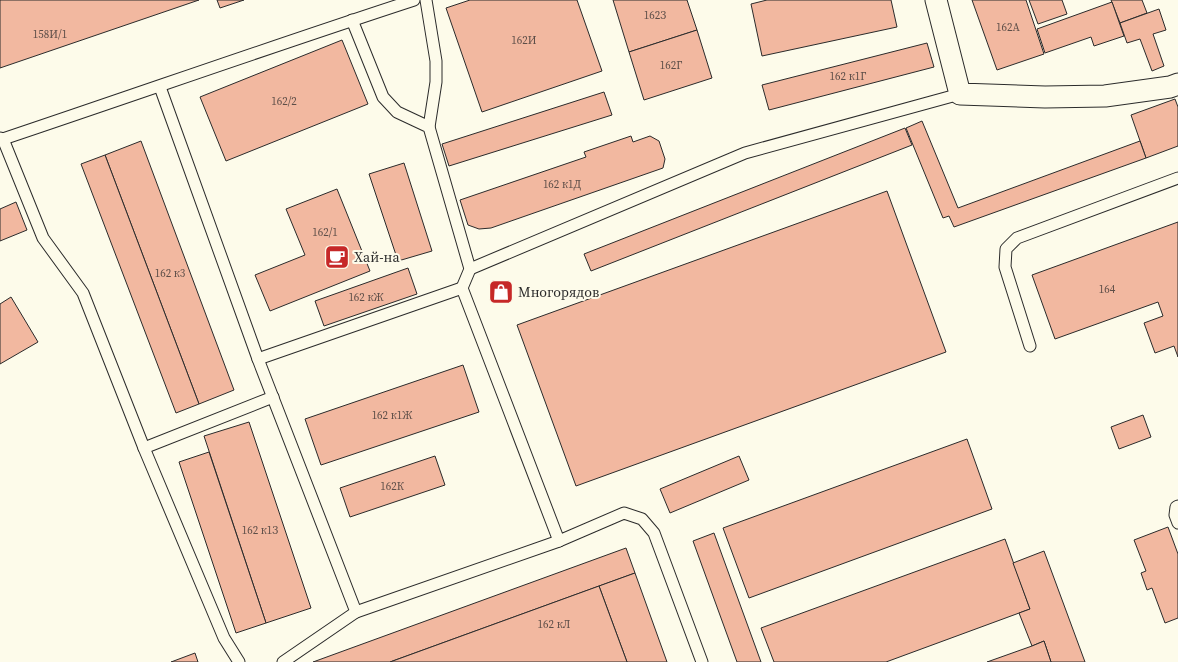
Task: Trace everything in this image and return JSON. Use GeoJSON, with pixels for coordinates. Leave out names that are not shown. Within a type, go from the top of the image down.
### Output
{"type":"FeatureCollection","features":[{"type":"Feature","properties":{"kind":"street"},"geometry":{"type":"LineString","coordinates":[[936,0],[960,94],[1045,97],[1105,96],[1170,87],[1178,84]]}},
{"type":"Feature","properties":{"kind":"lane"},"geometry":{"type":"LineString","coordinates":[[239,662],[224,638],[144,448],[83,293],[43,238],[2,139],[414,0]]}},
{"type":"Feature","properties":{"kind":"lane"},"geometry":{"type":"LineString","coordinates":[[426,0],[436,61],[436,82],[429,127],[470,269],[462,288],[559,541]]}},
{"type":"Feature","properties":{"kind":"lane"},"geometry":{"type":"LineString","coordinates":[[352,20],[383,97],[397,112],[429,127]]}},
{"type":"Feature","properties":{"kind":"lane"},"geometry":{"type":"LineString","coordinates":[[160,87],[258,359],[356,612]]}},
{"type":"Feature","properties":{"kind":"lane"},"geometry":{"type":"LineString","coordinates":[[470,269],[745,153],[960,94]]}},
{"type":"Feature","properties":{"kind":"lane"},"geometry":{"type":"LineString","coordinates":[[1030,346],[1005,267],[1006,249],[1018,238],[1178,178]]}},
{"type":"Feature","properties":{"kind":"lane"},"geometry":{"type":"LineString","coordinates":[[258,359],[462,288]]}},
{"type":"Feature","properties":{"kind":"lane"},"geometry":{"type":"LineString","coordinates":[[144,448],[273,397]]}},
{"type":"Feature","properties":{"kind":"lane"},"geometry":{"type":"LineString","coordinates":[[1178,506],[1176,507],[1175,515],[1178,523]]}},
{"type":"Feature","properties":{"kind":"lane"},"geometry":{"type":"LineString","coordinates":[[282,662],[356,612],[559,541],[624,513],[642,518],[654,533],[702,662]]}},
{"type":"Feature","properties":{"kind":"building"},"geometry":{"type":"Polygon","coordinates":[[[0,0],[199,0],[0,68],[0,0]]]}},
{"type":"Feature","properties":{"kind":"building"},"geometry":{"type":"Polygon","coordinates":[[[217,0],[244,0],[220,8],[217,0]]]}},
{"type":"Feature","properties":{"kind":"building"},"geometry":{"type":"Polygon","coordinates":[[[470,0],[577,0],[602,71],[482,112],[446,8],[470,0]]]}},
{"type":"Feature","properties":{"kind":"building"},"geometry":{"type":"Polygon","coordinates":[[[613,0],[687,0],[697,30],[629,52],[613,0]]]}},
{"type":"Feature","properties":{"kind":"building"},"geometry":{"type":"Polygon","coordinates":[[[767,0],[891,0],[897,27],[762,56],[751,4],[767,0]]]}},
{"type":"Feature","properties":{"kind":"building"},"geometry":{"type":"Polygon","coordinates":[[[972,0],[1026,0],[1044,54],[997,70],[972,0]]]}},
{"type":"Feature","properties":{"kind":"building"},"geometry":{"type":"Polygon","coordinates":[[[1029,0],[1062,0],[1067,14],[1038,24],[1029,0]]]}},
{"type":"Feature","properties":{"kind":"building"},"geometry":{"type":"Polygon","coordinates":[[[1111,0],[1142,0],[1147,13],[1120,23],[1111,0]]]}},
{"type":"Feature","properties":{"kind":"building"},"geometry":{"type":"Polygon","coordinates":[[[1112,2],[1124,36],[1094,46],[1091,37],[1045,53],[1037,29],[1112,2]]]}},
{"type":"Feature","properties":{"kind":"building"},"geometry":{"type":"Polygon","coordinates":[[[1159,9],[1166,30],[1153,34],[1164,66],[1152,71],[1140,39],[1127,43],[1120,23],[1159,9]]]}},
{"type":"Feature","properties":{"kind":"building"},"geometry":{"type":"Polygon","coordinates":[[[697,30],[712,78],[644,100],[629,52],[697,30]]]}},
{"type":"Feature","properties":{"kind":"building"},"geometry":{"type":"Polygon","coordinates":[[[342,40],[368,104],[226,161],[200,97],[342,40]]]}},
{"type":"Feature","properties":{"kind":"building"},"geometry":{"type":"Polygon","coordinates":[[[927,43],[934,67],[769,110],[762,85],[927,43]]]}},
{"type":"Feature","properties":{"kind":"building"},"geometry":{"type":"Polygon","coordinates":[[[604,92],[612,115],[449,166],[442,144],[604,92]]]}},
{"type":"Feature","properties":{"kind":"building"},"geometry":{"type":"Polygon","coordinates":[[[1175,99],[1178,107],[1178,146],[1146,158],[1131,115],[1175,99]]]}},
{"type":"Feature","properties":{"kind":"building"},"geometry":{"type":"Polygon","coordinates":[[[922,121],[958,208],[1140,141],[1146,158],[954,227],[949,216],[943,218],[906,128],[922,121]]]}},
{"type":"Feature","properties":{"kind":"building"},"geometry":{"type":"Polygon","coordinates":[[[905,128],[912,145],[591,271],[584,254],[905,128]]]}},
{"type":"Feature","properties":{"kind":"building"},"geometry":{"type":"Polygon","coordinates":[[[631,136],[633,142],[650,136],[659,141],[665,159],[663,168],[491,228],[479,229],[468,225],[460,200],[586,157],[584,152],[631,136]]]}},
{"type":"Feature","properties":{"kind":"building"},"geometry":{"type":"Polygon","coordinates":[[[141,141],[234,390],[199,404],[105,155],[141,141]]]}},
{"type":"Feature","properties":{"kind":"building"},"geometry":{"type":"Polygon","coordinates":[[[105,155],[199,404],[176,413],[81,164],[105,155]]]}},
{"type":"Feature","properties":{"kind":"building"},"geometry":{"type":"Polygon","coordinates":[[[404,163],[432,251],[398,261],[369,174],[404,163]]]}},
{"type":"Feature","properties":{"kind":"building"},"geometry":{"type":"Polygon","coordinates":[[[337,189],[370,271],[270,311],[255,275],[305,255],[286,209],[337,189]]]}},
{"type":"Feature","properties":{"kind":"building"},"geometry":{"type":"Polygon","coordinates":[[[887,191],[946,352],[576,486],[517,325],[887,191]]]}},
{"type":"Feature","properties":{"kind":"building"},"geometry":{"type":"Polygon","coordinates":[[[16,202],[27,230],[0,241],[0,209],[16,202]]]}},
{"type":"Feature","properties":{"kind":"building"},"geometry":{"type":"Polygon","coordinates":[[[1178,222],[1178,357],[1174,346],[1155,353],[1144,323],[1163,316],[1158,302],[1055,339],[1032,275],[1178,222]]]}},
{"type":"Feature","properties":{"kind":"building"},"geometry":{"type":"Polygon","coordinates":[[[408,268],[417,294],[324,326],[315,301],[408,268]]]}},
{"type":"Feature","properties":{"kind":"building"},"geometry":{"type":"Polygon","coordinates":[[[11,297],[38,342],[0,364],[0,304],[11,297]]]}},
{"type":"Feature","properties":{"kind":"building"},"geometry":{"type":"Polygon","coordinates":[[[463,365],[479,412],[321,465],[305,419],[463,365]]]}},
{"type":"Feature","properties":{"kind":"building"},"geometry":{"type":"Polygon","coordinates":[[[1143,415],[1151,437],[1119,449],[1111,427],[1143,415]]]}},
{"type":"Feature","properties":{"kind":"building"},"geometry":{"type":"Polygon","coordinates":[[[249,422],[311,608],[266,623],[204,436],[249,422]]]}},
{"type":"Feature","properties":{"kind":"building"},"geometry":{"type":"Polygon","coordinates":[[[967,439],[992,509],[749,598],[723,528],[967,439]]]}},
{"type":"Feature","properties":{"kind":"building"},"geometry":{"type":"Polygon","coordinates":[[[209,452],[266,623],[236,633],[179,462],[209,452]]]}},
{"type":"Feature","properties":{"kind":"building"},"geometry":{"type":"Polygon","coordinates":[[[435,456],[445,485],[350,517],[340,488],[435,456]]]}},
{"type":"Feature","properties":{"kind":"building"},"geometry":{"type":"Polygon","coordinates":[[[739,456],[749,480],[670,513],[660,489],[739,456]]]}},
{"type":"Feature","properties":{"kind":"building"},"geometry":{"type":"Polygon","coordinates":[[[1168,527],[1178,554],[1178,618],[1165,623],[1152,588],[1147,590],[1141,573],[1146,571],[1134,540],[1168,527]]]}},
{"type":"Feature","properties":{"kind":"building"},"geometry":{"type":"Polygon","coordinates":[[[714,533],[761,662],[737,662],[693,541],[714,533]]]}},
{"type":"Feature","properties":{"kind":"building"},"geometry":{"type":"Polygon","coordinates":[[[1005,539],[1030,609],[886,662],[774,662],[761,628],[1005,539]]]}},
{"type":"Feature","properties":{"kind":"building"},"geometry":{"type":"Polygon","coordinates":[[[626,548],[635,573],[390,662],[313,662],[626,548]]]}},
{"type":"Feature","properties":{"kind":"building"},"geometry":{"type":"Polygon","coordinates":[[[1044,551],[1085,662],[1051,662],[1044,641],[1032,646],[1019,613],[1030,609],[1013,563],[1044,551]]]}},
{"type":"Feature","properties":{"kind":"building"},"geometry":{"type":"Polygon","coordinates":[[[635,573],[667,662],[627,662],[599,586],[635,573]]]}},
{"type":"Feature","properties":{"kind":"building"},"geometry":{"type":"Polygon","coordinates":[[[599,586],[627,662],[390,662],[599,586]]]}},
{"type":"Feature","properties":{"kind":"building"},"geometry":{"type":"Polygon","coordinates":[[[1044,641],[1051,662],[987,662],[1032,646],[1044,641]]]}},
{"type":"Feature","properties":{"kind":"building"},"geometry":{"type":"Polygon","coordinates":[[[195,653],[198,662],[171,662],[195,653]]]}},
{"type":"Feature","properties":{"kind":"place","name":"Хай-на"},"geometry":{"type":"Point","coordinates":[337,257]}},
{"type":"Feature","properties":{"kind":"place","name":"Многорядов"},"geometry":{"type":"Point","coordinates":[501,292]}}]}
